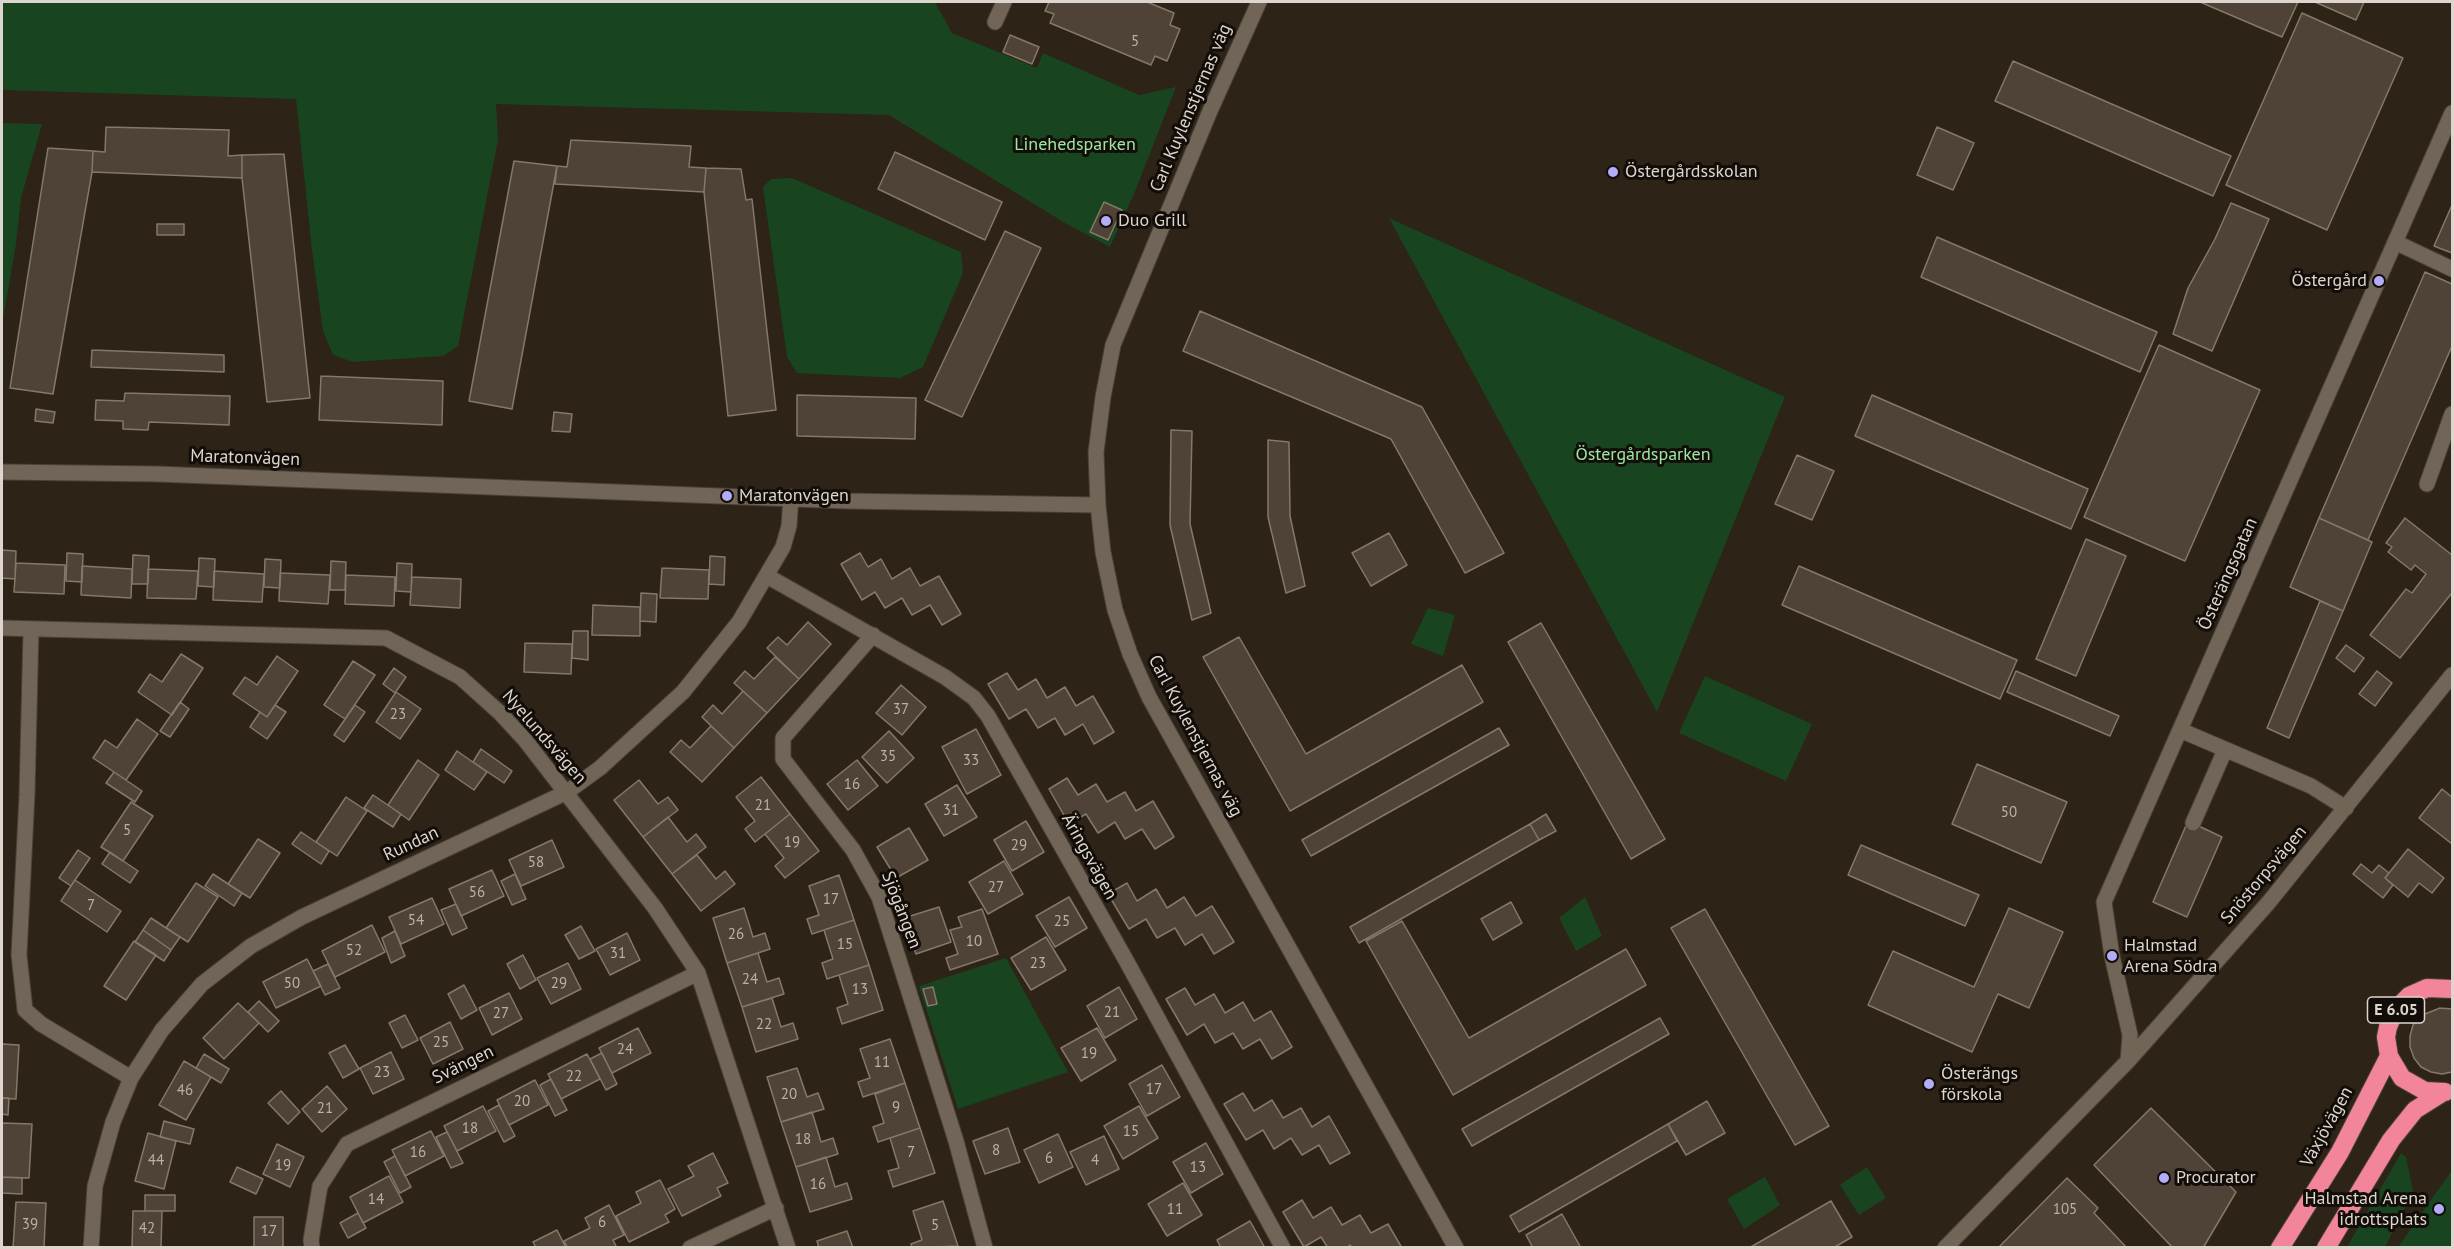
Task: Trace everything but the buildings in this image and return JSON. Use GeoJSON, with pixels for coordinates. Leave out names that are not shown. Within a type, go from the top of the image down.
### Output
{"type":"FeatureCollection","features":[{"type":"Feature","properties":{"kind":"highway","name":"Växjövägen"},"geometry":{"type":"LineString","coordinates":[[2280,1248],[2340,1152],[2389,1056],[2386,1047],[2388,1027],[2396,1010],[2409,996],[2418,991],[2447,984]]}},
{"type":"Feature","properties":{"kind":"highway"},"geometry":{"type":"LineString","coordinates":[[2389,1056],[2397,1072],[2409,1083],[2425,1091],[2447,1092]]}},
{"type":"Feature","properties":{"kind":"highway"},"geometry":{"type":"LineString","coordinates":[[2326,1248],[2391,1140],[2415,1110],[2447,1092]]}},
{"type":"Feature","properties":{"kind":"street"},"geometry":{"type":"LineString","coordinates":[[995,22],[1004,2]]}},
{"type":"Feature","properties":{"kind":"street","name":"Carl Kuylenstjernas väg"},"geometry":{"type":"LineString","coordinates":[[1259,2],[1203,128],[1113,345],[1096,452],[1103,552],[1115,610],[1130,654],[1149,697],[1456,1248]]}},
{"type":"Feature","properties":{"kind":"street","name":"Österängsgatan"},"geometry":{"type":"LineString","coordinates":[[2128,1061],[2130,1035],[2112,956],[2104,902],[2452,113]]}},
{"type":"Feature","properties":{"kind":"street"},"geometry":{"type":"LineString","coordinates":[[2396,242],[2452,268]]}},
{"type":"Feature","properties":{"kind":"street"},"geometry":{"type":"LineString","coordinates":[[2427,484],[2452,414]]}},
{"type":"Feature","properties":{"kind":"street","name":"Maratonvägen"},"geometry":{"type":"LineString","coordinates":[[2,472],[158,474],[791,497],[846,501],[1098,505]]}},
{"type":"Feature","properties":{"kind":"street","name":"Rundan"},"geometry":{"type":"LineString","coordinates":[[91,1248],[95,1186],[113,1122],[131,1077],[162,1030],[202,984],[251,946],[302,917],[567,792],[600,768],[683,692],[739,622],[783,547],[789,526],[791,497]]}},
{"type":"Feature","properties":{"kind":"street","name":"Äringsvägen"},"geometry":{"type":"LineString","coordinates":[[767,576],[945,677],[974,698],[988,716],[1144,992],[1282,1248]]}},
{"type":"Feature","properties":{"kind":"street","name":"Nyelundsvägen"},"geometry":{"type":"LineString","coordinates":[[2,628],[386,638],[460,677],[482,695],[525,740],[567,792],[655,908],[698,973],[788,1248]]}},
{"type":"Feature","properties":{"kind":"street"},"geometry":{"type":"LineString","coordinates":[[30,630],[27,795],[19,955],[24,1010],[40,1024],[131,1077]]}},
{"type":"Feature","properties":{"kind":"street","name":"Sjögången"},"geometry":{"type":"LineString","coordinates":[[873,635],[783,738],[783,759],[853,850],[879,897],[949,1120],[985,1248]]}},
{"type":"Feature","properties":{"kind":"street","name":"Snöstorpsvägen"},"geometry":{"type":"LineString","coordinates":[[1945,1248],[2128,1061],[2269,902],[2452,675]]}},
{"type":"Feature","properties":{"kind":"street"},"geometry":{"type":"LineString","coordinates":[[2180,730],[2311,786],[2346,808]]}},
{"type":"Feature","properties":{"kind":"street"},"geometry":{"type":"LineString","coordinates":[[2193,824],[2225,750]]}},
{"type":"Feature","properties":{"kind":"street","name":"Svängen"},"geometry":{"type":"LineString","coordinates":[[312,1248],[311,1240],[320,1186],[347,1144],[698,973]]}},
{"type":"Feature","properties":{"kind":"street"},"geometry":{"type":"LineString","coordinates":[[690,1248],[776,1208]]}},
{"type":"Feature","properties":{"kind":"green space","name":"Linehedsparken"},"geometry":{"type":"Polygon","coordinates":[[[2,2],[935,2],[952,33],[1037,68],[1043,53],[1139,95],[1176,87],[1134,194],[1110,247],[1065,223],[889,115],[496,104],[498,140],[458,346],[443,356],[353,362],[333,355],[323,331],[296,99],[2,90],[2,2]]]}},
{"type":"Feature","properties":{"kind":"green space"},"geometry":{"type":"Polygon","coordinates":[[[2,123],[42,124],[21,198],[16,244],[2,326],[2,123]]]}},
{"type":"Feature","properties":{"kind":"green space"},"geometry":{"type":"Polygon","coordinates":[[[792,178],[961,252],[963,273],[923,367],[900,378],[797,373],[787,357],[763,187],[771,179],[792,178]]]}},
{"type":"Feature","properties":{"kind":"green space","name":"Östergårdsparken"},"geometry":{"type":"Polygon","coordinates":[[[1389,218],[1785,397],[1657,712],[1389,218]]]}},
{"type":"Feature","properties":{"kind":"green space"},"geometry":{"type":"Polygon","coordinates":[[[1428,608],[1455,615],[1443,656],[1411,644],[1428,608]]]}},
{"type":"Feature","properties":{"kind":"green space"},"geometry":{"type":"Polygon","coordinates":[[[1705,676],[1812,724],[1786,781],[1679,733],[1705,676]]]}},
{"type":"Feature","properties":{"kind":"green space"},"geometry":{"type":"Polygon","coordinates":[[[1585,897],[1602,936],[1576,951],[1559,918],[1585,897]]]}},
{"type":"Feature","properties":{"kind":"green space"},"geometry":{"type":"Polygon","coordinates":[[[1006,958],[1068,1072],[958,1109],[919,986],[1006,958]]]}},
{"type":"Feature","properties":{"kind":"green space"},"geometry":{"type":"Polygon","coordinates":[[[2401,1153],[2406,1157],[2413,1191],[2385,1247],[2347,1247],[2401,1153]]]}},
{"type":"Feature","properties":{"kind":"green space"},"geometry":{"type":"Polygon","coordinates":[[[1867,1167],[1886,1198],[1859,1215],[1840,1185],[1867,1167]]]}},
{"type":"Feature","properties":{"kind":"green space","name":"Halmstad Arena idrottsplats"},"geometry":{"type":"Polygon","coordinates":[[[2452,1170],[2452,1247],[2398,1247],[2452,1170]]]}},
{"type":"Feature","properties":{"kind":"green space"},"geometry":{"type":"Polygon","coordinates":[[[1765,1177],[1780,1205],[1744,1229],[1727,1199],[1765,1177]]]}},
{"type":"Feature","properties":{"kind":"place","name":"Östergårdsskolan"},"geometry":{"type":"Point","coordinates":[1613,172]}},
{"type":"Feature","properties":{"kind":"place","name":"Duo Grill"},"geometry":{"type":"Point","coordinates":[1106,221]}},
{"type":"Feature","properties":{"kind":"place","name":"Östergård"},"geometry":{"type":"Point","coordinates":[2379,281]}},
{"type":"Feature","properties":{"kind":"place","name":"Maratonvägen"},"geometry":{"type":"Point","coordinates":[727,496]}},
{"type":"Feature","properties":{"kind":"place","name":"Halmstad Arena Södra"},"geometry":{"type":"Point","coordinates":[2112,956]}},
{"type":"Feature","properties":{"kind":"place","name":"Österängs förskola"},"geometry":{"type":"Point","coordinates":[1929,1084]}},
{"type":"Feature","properties":{"kind":"place","name":"Procurator"},"geometry":{"type":"Point","coordinates":[2164,1178]}},
{"type":"Feature","properties":{"kind":"place","name":"Halmstad Arena idrottsplats"},"geometry":{"type":"Point","coordinates":[2439,1209]}}]}
